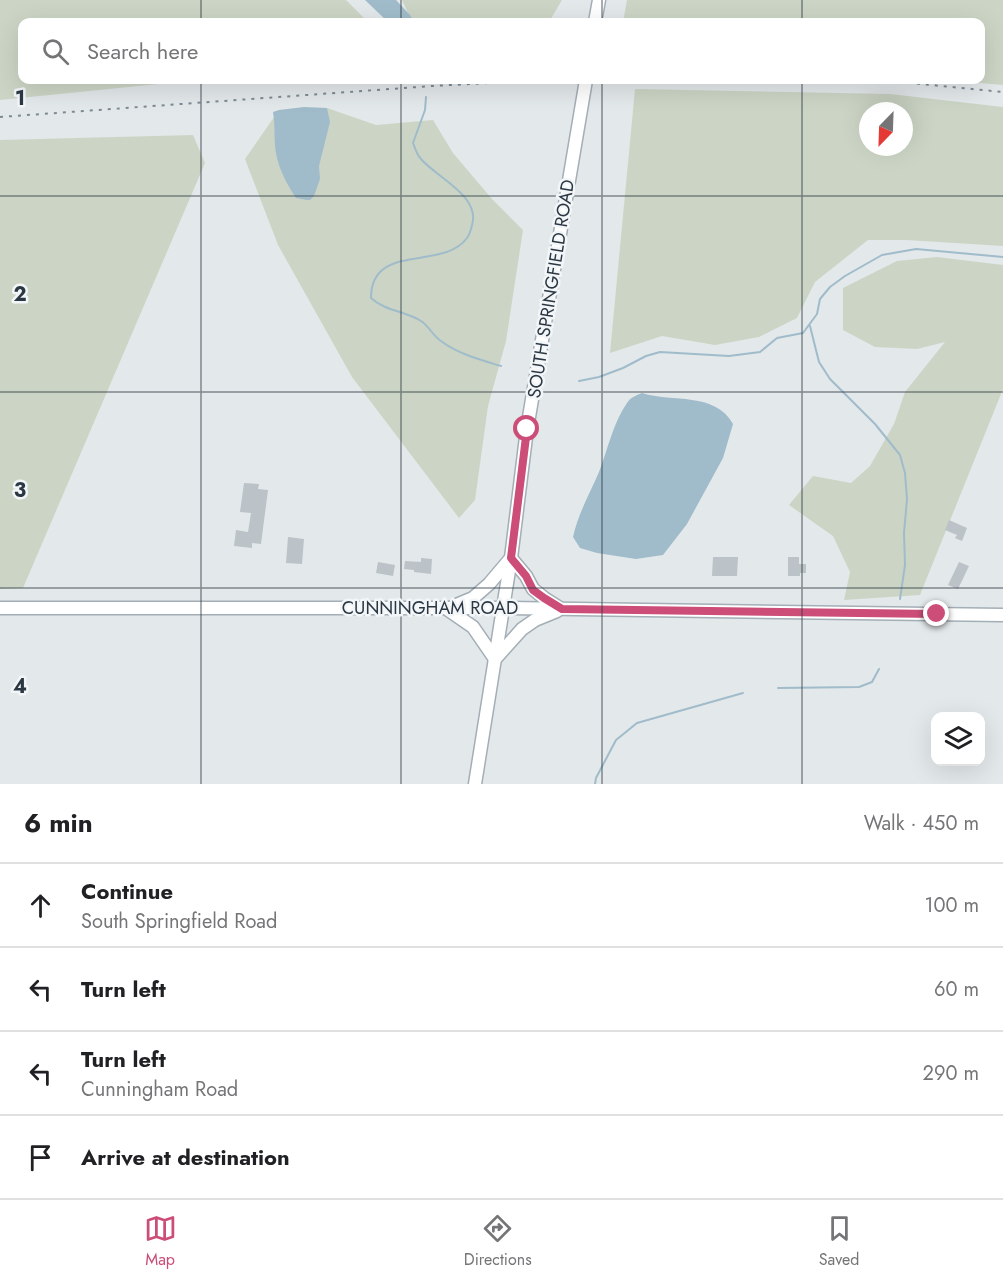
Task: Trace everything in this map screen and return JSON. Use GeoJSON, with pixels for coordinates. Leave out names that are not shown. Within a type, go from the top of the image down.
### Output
{"type":"FeatureCollection","features":[{"type":"Feature","properties":{"kind":"main road"},"geometry":{"type":"LineString","coordinates":[[597,18],[599,0]]}},
{"type":"Feature","properties":{"kind":"main road","name":"SOUTH SPRINGFIELD ROAD"},"geometry":{"type":"LineString","coordinates":[[475,784],[511,558],[527,429],[585,84]]}},
{"type":"Feature","properties":{"kind":"main road"},"geometry":{"type":"LineString","coordinates":[[447,609],[473,598],[489,584],[511,558],[526,576],[533,590],[562,609]]}},
{"type":"Feature","properties":{"kind":"main road","name":"CUNNINGHAM ROAD"},"geometry":{"type":"LineString","coordinates":[[0,608],[503,608],[1003,615]]}},
{"type":"Feature","properties":{"kind":"main road"},"geometry":{"type":"LineString","coordinates":[[447,609],[473,627],[495,659],[522,629],[535,620],[562,609]]}},
{"type":"Feature","properties":{"kind":"green space"},"geometry":{"type":"Polygon","coordinates":[[[0,0],[346,0],[364,18],[18,18],[18,84],[158,84],[0,100],[0,0]]]}},
{"type":"Feature","properties":{"kind":"green space"},"geometry":{"type":"Polygon","coordinates":[[[402,0],[562,0],[551,18],[410,18],[402,0]]]}},
{"type":"Feature","properties":{"kind":"green space"},"geometry":{"type":"Polygon","coordinates":[[[627,0],[1003,0],[1003,85],[985,83],[985,18],[624,18],[627,0]]]}},
{"type":"Feature","properties":{"kind":"green space"},"geometry":{"type":"Polygon","coordinates":[[[635,89],[890,94],[1003,107],[1003,246],[868,240],[815,282],[797,318],[759,337],[715,345],[662,336],[610,353],[635,89]]]}},
{"type":"Feature","properties":{"kind":"green space"},"geometry":{"type":"Polygon","coordinates":[[[327,108],[376,125],[433,120],[453,153],[492,199],[523,230],[506,341],[488,406],[475,500],[459,518],[352,377],[278,245],[245,159],[279,110],[327,108]]]}},
{"type":"Feature","properties":{"kind":"green space"},"geometry":{"type":"Polygon","coordinates":[[[193,135],[205,163],[23,588],[0,589],[0,140],[193,135]]]}},
{"type":"Feature","properties":{"kind":"green space"},"geometry":{"type":"Polygon","coordinates":[[[937,257],[1003,265],[1003,389],[920,595],[844,600],[850,572],[833,536],[789,505],[813,476],[851,483],[870,466],[894,424],[905,392],[945,342],[917,349],[875,347],[843,330],[843,288],[897,261],[937,257]]]}},
{"type":"Feature","properties":{"kind":"water"},"geometry":{"type":"Polygon","coordinates":[[[365,0],[396,0],[412,18],[384,18],[365,0]]]}},
{"type":"Feature","properties":{"kind":"water"},"geometry":{"type":"Polygon","coordinates":[[[304,107],[327,108],[330,122],[319,166],[320,179],[314,196],[310,200],[296,198],[279,166],[273,112],[304,107]]]}},
{"type":"Feature","properties":{"kind":"water"},"geometry":{"type":"Polygon","coordinates":[[[642,393],[704,402],[725,414],[733,424],[723,458],[687,524],[663,555],[636,559],[580,548],[573,537],[575,528],[599,472],[614,428],[629,401],[642,393]]]}},
{"type":"Feature","properties":{"kind":"building"},"geometry":{"type":"Polygon","coordinates":[[[244,483],[259,484],[258,489],[268,490],[261,544],[252,543],[252,548],[234,546],[236,530],[248,532],[251,513],[240,512],[244,483]]]}},
{"type":"Feature","properties":{"kind":"building"},"geometry":{"type":"Polygon","coordinates":[[[949,520],[967,528],[962,541],[955,538],[957,535],[945,530],[949,520]]]}},
{"type":"Feature","properties":{"kind":"building"},"geometry":{"type":"Polygon","coordinates":[[[288,537],[304,539],[302,564],[286,563],[288,537]]]}},
{"type":"Feature","properties":{"kind":"building"},"geometry":{"type":"Polygon","coordinates":[[[713,557],[738,557],[737,576],[712,576],[713,557]]]}},
{"type":"Feature","properties":{"kind":"building"},"geometry":{"type":"Polygon","coordinates":[[[788,557],[799,557],[799,564],[806,564],[806,573],[800,573],[800,576],[788,576],[788,557]]]}},
{"type":"Feature","properties":{"kind":"building"},"geometry":{"type":"Polygon","coordinates":[[[421,558],[432,559],[431,574],[404,569],[405,561],[421,562],[421,558]]]}},
{"type":"Feature","properties":{"kind":"building"},"geometry":{"type":"Polygon","coordinates":[[[378,562],[395,565],[393,576],[376,573],[378,562]]]}},
{"type":"Feature","properties":{"kind":"building"},"geometry":{"type":"Polygon","coordinates":[[[959,562],[969,566],[958,589],[948,585],[959,562]]]}},
{"type":"Feature","properties":{"kind":"waterway"},"geometry":{"type":"LineString","coordinates":[[426,97],[425,110],[413,143],[421,159],[464,196],[473,215],[471,230],[467,238],[456,248],[395,263],[383,270],[374,281],[371,298],[382,306],[421,321],[438,339],[455,350],[501,366]]}},
{"type":"Feature","properties":{"kind":"waterway"},"geometry":{"type":"LineString","coordinates":[[579,381],[599,377],[660,352],[729,356],[760,352],[777,338],[803,333],[817,314],[820,299],[830,287],[882,255],[916,249],[1003,257]]}},
{"type":"Feature","properties":{"kind":"waterway"},"geometry":{"type":"LineString","coordinates":[[810,326],[819,362],[830,379],[875,424],[900,455],[905,473],[907,499],[904,533],[905,565],[900,599]]}},
{"type":"Feature","properties":{"kind":"waterway"},"geometry":{"type":"LineString","coordinates":[[778,688],[859,687],[872,682],[879,669]]}},
{"type":"Feature","properties":{"kind":"waterway"},"geometry":{"type":"LineString","coordinates":[[595,784],[616,740],[637,723],[743,693]]}},
{"type":"Feature","properties":{"kind":"railway"},"geometry":{"type":"LineString","coordinates":[[0,117],[470,84]]}},
{"type":"Feature","properties":{"kind":"railway"},"geometry":{"type":"LineString","coordinates":[[921,84],[1003,92]]}},
{"type":"Feature","properties":{"kind":"route"},"geometry":{"type":"LineString","coordinates":[[527,429],[511,558],[526,576],[533,590],[562,609],[937,614]]}}]}
